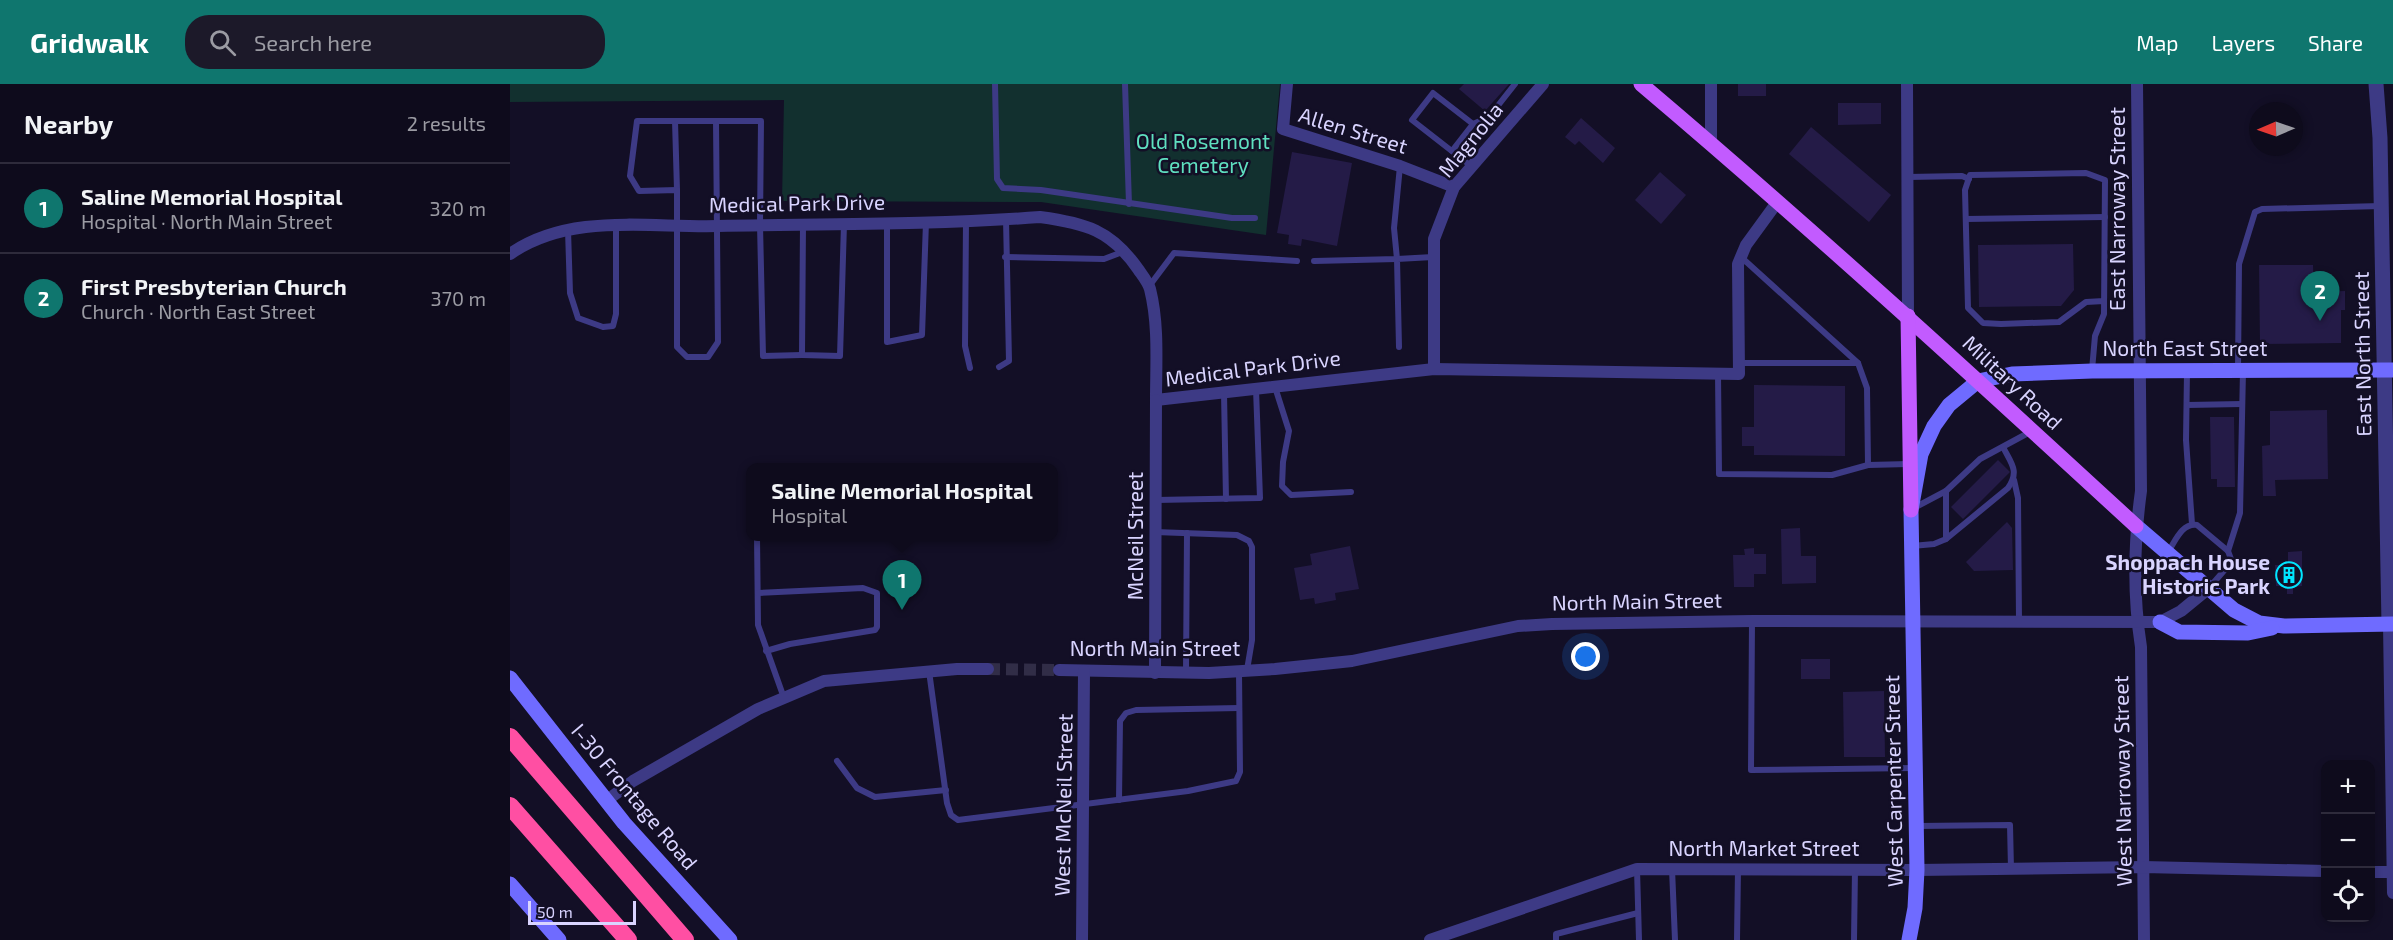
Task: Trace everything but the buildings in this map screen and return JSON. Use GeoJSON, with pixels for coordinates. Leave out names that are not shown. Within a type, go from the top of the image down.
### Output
{"type":"FeatureCollection","features":[{"type":"Feature","properties":{"kind":"highway"},"geometry":{"type":"LineString","coordinates":[[510,737],[685,940]]}},
{"type":"Feature","properties":{"kind":"highway"},"geometry":{"type":"LineString","coordinates":[[510,806],[628,940]]}},
{"type":"Feature","properties":{"kind":"main road","name":"Military Road"},"geometry":{"type":"LineString","coordinates":[[1641,84],[1908,316],[2136,526],[2234,610],[2259,623],[2284,626],[2391,624]]}},
{"type":"Feature","properties":{"kind":"main road"},"geometry":{"type":"LineString","coordinates":[[1908,316],[1911,510]]}},
{"type":"Feature","properties":{"kind":"main road","name":"North East Street"},"geometry":{"type":"LineString","coordinates":[[1978,381],[2012,374],[2092,371],[2388,370]]}},
{"type":"Feature","properties":{"kind":"main road","name":"West Carpenter Street"},"geometry":{"type":"LineString","coordinates":[[1909,940],[1915,908],[1917,870],[1911,510],[1921,454],[1934,426],[1949,405],[1978,381]]}},
{"type":"Feature","properties":{"kind":"main road"},"geometry":{"type":"LineString","coordinates":[[2160,622],[2179,632],[2248,633],[2284,626]]}},
{"type":"Feature","properties":{"kind":"main road","name":"I-30 Frontage Road"},"geometry":{"type":"LineString","coordinates":[[510,678],[606,801],[730,940]]}},
{"type":"Feature","properties":{"kind":"main road"},"geometry":{"type":"LineString","coordinates":[[510,884],[559,940]]}},
{"type":"Feature","properties":{"kind":"street","name":"Allen Street"},"geometry":{"type":"LineString","coordinates":[[1287,84],[1282,129],[1400,165],[1454,187]]}},
{"type":"Feature","properties":{"kind":"street","name":"Magnolia"},"geometry":{"type":"LineString","coordinates":[[1434,369],[1434,239],[1454,187],[1543,84]]}},
{"type":"Feature","properties":{"kind":"street"},"geometry":{"type":"LineString","coordinates":[[1711,143],[1712,84]]}},
{"type":"Feature","properties":{"kind":"street"},"geometry":{"type":"LineString","coordinates":[[1907,84],[1908,316]]}},
{"type":"Feature","properties":{"kind":"street","name":"East Narroway Street"},"geometry":{"type":"LineString","coordinates":[[2137,84],[2141,491],[2136,526],[2137,622]]}},
{"type":"Feature","properties":{"kind":"street","name":"East North Street"},"geometry":{"type":"LineString","coordinates":[[2376,84],[2386,138],[2381,206],[2388,370],[2391,624]]}},
{"type":"Feature","properties":{"kind":"street"},"geometry":{"type":"LineString","coordinates":[[1740,363],[1738,264],[1746,245],[1778,201]]}},
{"type":"Feature","properties":{"kind":"street","name":"Medical Park Drive"},"geometry":{"type":"LineString","coordinates":[[510,254],[568,229],[616,224],[717,226],[1040,217],[1073,221],[1105,234],[1126,251],[1149,286],[1155,318],[1156,400],[1434,369],[1739,374],[1740,363]]}},
{"type":"Feature","properties":{"kind":"street","name":"McNeil Street"},"geometry":{"type":"LineString","coordinates":[[1155,673],[1156,400]]}},
{"type":"Feature","properties":{"kind":"street"},"geometry":{"type":"LineString","coordinates":[[2160,622],[2181,611],[2209,588]]}},
{"type":"Feature","properties":{"kind":"street","name":"North Main Street"},"geometry":{"type":"LineString","coordinates":[[1059,670],[1185,673],[1243,671],[1352,662],[1518,626],[1752,621],[2160,622]]}},
{"type":"Feature","properties":{"kind":"street","name":"West Narroway Street"},"geometry":{"type":"LineString","coordinates":[[2137,622],[2141,647],[2144,940]]}},
{"type":"Feature","properties":{"kind":"street"},"geometry":{"type":"LineString","coordinates":[[2391,624],[2393,892]]}},
{"type":"Feature","properties":{"kind":"street"},"geometry":{"type":"LineString","coordinates":[[606,801],[642,776],[758,709],[824,681],[929,671],[988,669]]}},
{"type":"Feature","properties":{"kind":"street","name":"West McNeil Street"},"geometry":{"type":"LineString","coordinates":[[1082,940],[1084,671]]}},
{"type":"Feature","properties":{"kind":"street","name":"North Market Street"},"geometry":{"type":"LineString","coordinates":[[1430,940],[1637,868],[1917,870],[2143,867],[2321,871]]}},
{"type":"Feature","properties":{"kind":"street"},"geometry":{"type":"LineString","coordinates":[[2375,872],[2393,872]]}},
{"type":"Feature","properties":{"kind":"lane"},"geometry":{"type":"LineString","coordinates":[[995,84],[997,179],[1002,188],[1041,190],[1232,218],[1255,218]]}},
{"type":"Feature","properties":{"kind":"lane"},"geometry":{"type":"LineString","coordinates":[[1125,84],[1130,204]]}},
{"type":"Feature","properties":{"kind":"lane"},"geometry":{"type":"LineString","coordinates":[[1452,151],[1473,124],[1489,117],[1515,84]]}},
{"type":"Feature","properties":{"kind":"lane"},"geometry":{"type":"LineString","coordinates":[[1471,166],[1412,120],[1433,93],[1473,124]]}},
{"type":"Feature","properties":{"kind":"lane"},"geometry":{"type":"LineString","coordinates":[[676,190],[639,191],[630,176],[637,121],[761,121],[760,225],[763,356],[840,356],[844,223]]}},
{"type":"Feature","properties":{"kind":"lane"},"geometry":{"type":"LineString","coordinates":[[675,121],[678,226],[677,347],[687,357],[708,357],[718,342],[716,121]]}},
{"type":"Feature","properties":{"kind":"lane"},"geometry":{"type":"LineString","coordinates":[[1399,347],[1394,228],[1400,165]]}},
{"type":"Feature","properties":{"kind":"lane"},"geometry":{"type":"LineString","coordinates":[[2092,371],[2096,336],[2104,314],[2105,180],[2086,173],[1971,176],[1965,190],[1968,309],[1983,322],[2001,324],[2059,322],[2086,302],[2104,301]]}},
{"type":"Feature","properties":{"kind":"lane"},"geometry":{"type":"LineString","coordinates":[[1908,177],[1962,176],[1969,179]]}},
{"type":"Feature","properties":{"kind":"lane"},"geometry":{"type":"LineString","coordinates":[[2209,588],[2228,566],[2230,559],[2228,551],[2241,513],[2242,404],[2239,264],[2256,212],[2262,209],[2381,206]]}},
{"type":"Feature","properties":{"kind":"lane"},"geometry":{"type":"LineString","coordinates":[[1966,219],[2105,217]]}},
{"type":"Feature","properties":{"kind":"lane"},"geometry":{"type":"LineString","coordinates":[[999,367],[1009,361],[1005,257],[1006,219]]}},
{"type":"Feature","properties":{"kind":"lane"},"geometry":{"type":"LineString","coordinates":[[966,220],[965,346],[970,368]]}},
{"type":"Feature","properties":{"kind":"lane"},"geometry":{"type":"LineString","coordinates":[[887,222],[887,342],[922,335],[926,221]]}},
{"type":"Feature","properties":{"kind":"lane"},"geometry":{"type":"LineString","coordinates":[[568,229],[570,293],[578,318],[603,327],[613,326],[616,314],[616,224]]}},
{"type":"Feature","properties":{"kind":"lane"},"geometry":{"type":"LineString","coordinates":[[802,355],[803,224]]}},
{"type":"Feature","properties":{"kind":"lane"},"geometry":{"type":"LineString","coordinates":[[1005,257],[1104,259],[1126,251]]}},
{"type":"Feature","properties":{"kind":"lane"},"geometry":{"type":"LineString","coordinates":[[1149,286],[1174,253],[1297,261]]}},
{"type":"Feature","properties":{"kind":"lane"},"geometry":{"type":"LineString","coordinates":[[1314,261],[1434,257]]}},
{"type":"Feature","properties":{"kind":"lane"},"geometry":{"type":"LineString","coordinates":[[1741,257],[1858,363],[1867,388],[1868,465]]}},
{"type":"Feature","properties":{"kind":"lane"},"geometry":{"type":"LineString","coordinates":[[1740,363],[1858,363]]}},
{"type":"Feature","properties":{"kind":"lane"},"geometry":{"type":"LineString","coordinates":[[2187,370],[2186,440],[2192,524]]}},
{"type":"Feature","properties":{"kind":"lane"},"geometry":{"type":"LineString","coordinates":[[1718,373],[1719,474],[1832,475],[1868,465],[1911,464]]}},
{"type":"Feature","properties":{"kind":"lane"},"geometry":{"type":"LineString","coordinates":[[1275,387],[1289,431],[1281,486],[1291,495],[1351,492]]}},
{"type":"Feature","properties":{"kind":"lane"},"geometry":{"type":"LineString","coordinates":[[1156,500],[1260,498],[1256,389]]}},
{"type":"Feature","properties":{"kind":"lane"},"geometry":{"type":"LineString","coordinates":[[1224,392],[1226,499]]}},
{"type":"Feature","properties":{"kind":"lane"},"geometry":{"type":"LineString","coordinates":[[2187,405],[2242,404]]}},
{"type":"Feature","properties":{"kind":"lane"},"geometry":{"type":"LineString","coordinates":[[1911,510],[1946,491],[1980,459],[2033,431]]}},
{"type":"Feature","properties":{"kind":"lane"},"geometry":{"type":"LineString","coordinates":[[2003,447],[2015,471],[2014,480],[2018,498],[2019,622]]}},
{"type":"Feature","properties":{"kind":"lane"},"geometry":{"type":"LineString","coordinates":[[1912,546],[1934,544],[1946,539],[2008,488],[2014,480]]}},
{"type":"Feature","properties":{"kind":"lane"},"geometry":{"type":"LineString","coordinates":[[1946,491],[1946,539]]}},
{"type":"Feature","properties":{"kind":"lane"},"geometry":{"type":"LineString","coordinates":[[2168,552],[2185,527],[2192,524],[2197,525],[2228,551]]}},
{"type":"Feature","properties":{"kind":"lane"},"geometry":{"type":"LineString","coordinates":[[929,671],[951,815],[958,820],[1188,791],[1236,781],[1240,772],[1239,708],[1243,671],[1252,640],[1252,547],[1249,541],[1238,535],[1155,532]]}},
{"type":"Feature","properties":{"kind":"lane"},"geometry":{"type":"LineString","coordinates":[[1185,673],[1187,533]]}},
{"type":"Feature","properties":{"kind":"lane"},"geometry":{"type":"LineString","coordinates":[[757,541],[758,625],[784,698]]}},
{"type":"Feature","properties":{"kind":"lane"},"geometry":{"type":"LineString","coordinates":[[758,593],[863,588],[877,593],[877,627],[875,630],[790,644],[766,651]]}},
{"type":"Feature","properties":{"kind":"lane"},"geometry":{"type":"LineString","coordinates":[[1752,621],[1751,770],[1916,768]]}},
{"type":"Feature","properties":{"kind":"lane"},"geometry":{"type":"LineString","coordinates":[[1119,800],[1120,721],[1126,712],[1239,708]]}},
{"type":"Feature","properties":{"kind":"lane"},"geometry":{"type":"LineString","coordinates":[[837,761],[857,788],[875,796],[946,789]]}},
{"type":"Feature","properties":{"kind":"lane"},"geometry":{"type":"LineString","coordinates":[[1917,826],[2010,825],[2011,869]]}},
{"type":"Feature","properties":{"kind":"lane"},"geometry":{"type":"LineString","coordinates":[[1637,868],[1639,940]]}},
{"type":"Feature","properties":{"kind":"lane"},"geometry":{"type":"LineString","coordinates":[[1672,868],[1675,940]]}},
{"type":"Feature","properties":{"kind":"lane"},"geometry":{"type":"LineString","coordinates":[[1737,940],[1738,869]]}},
{"type":"Feature","properties":{"kind":"lane"},"geometry":{"type":"LineString","coordinates":[[1854,940],[1855,869]]}},
{"type":"Feature","properties":{"kind":"lane"},"geometry":{"type":"LineString","coordinates":[[1556,940],[1556,934],[1638,913]]}},
{"type":"Feature","properties":{"kind":"green space","name":"Old Rosemont Cemetery"},"geometry":{"type":"Polygon","coordinates":[[[510,84],[1280,84],[1266,235],[1041,202],[782,201],[784,100],[510,102],[510,84]]]}},
{"type":"Feature","properties":{"kind":"tunnel"},"geometry":{"type":"LineString","coordinates":[[988,669],[1059,670]]}},
{"type":"Feature","properties":{"kind":"place","name":"First Presbyterian Church"},"geometry":{"type":"Point","coordinates":[2320,321]}},
{"type":"Feature","properties":{"kind":"place","name":"Shoppach House Historic Park"},"geometry":{"type":"Point","coordinates":[2289,575]}},
{"type":"Feature","properties":{"kind":"place","name":"Saline Memorial Hospital"},"geometry":{"type":"Point","coordinates":[902,610]}}]}
